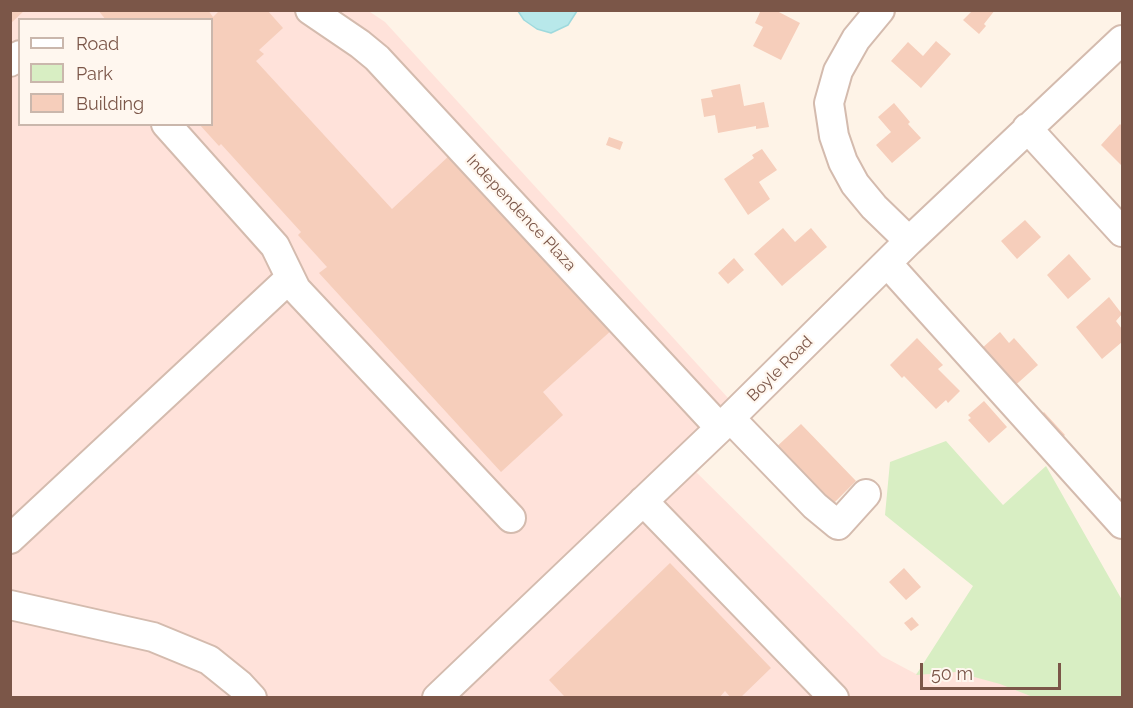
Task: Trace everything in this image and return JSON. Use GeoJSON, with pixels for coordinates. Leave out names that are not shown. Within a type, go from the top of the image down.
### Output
{"type":"FeatureCollection","features":[{"type":"Feature","properties":{"kind":"street","name":"Independence Plaza"},"geometry":{"type":"LineString","coordinates":[[310,10],[378,58],[725,423],[815,506],[838,525],[866,494]]}},
{"type":"Feature","properties":{"kind":"street"},"geometry":{"type":"LineString","coordinates":[[880,10],[856,39],[838,71],[829,103],[834,136],[843,162],[855,184],[874,207],[909,241]]}},
{"type":"Feature","properties":{"kind":"street","name":"Boyle Road"},"geometry":{"type":"LineString","coordinates":[[437,698],[725,423],[909,241],[1122,40]]}},
{"type":"Feature","properties":{"kind":"street"},"geometry":{"type":"LineString","coordinates":[[168,126],[275,246],[296,289],[511,518]]}},
{"type":"Feature","properties":{"kind":"street"},"geometry":{"type":"LineString","coordinates":[[1027,128],[1122,232]]}},
{"type":"Feature","properties":{"kind":"street"},"geometry":{"type":"LineString","coordinates":[[887,263],[1122,524]]}},
{"type":"Feature","properties":{"kind":"street"},"geometry":{"type":"LineString","coordinates":[[10,539],[290,278]]}},
{"type":"Feature","properties":{"kind":"street"},"geometry":{"type":"LineString","coordinates":[[643,501],[834,698]]}},
{"type":"Feature","properties":{"kind":"street"},"geometry":{"type":"LineString","coordinates":[[10,605],[153,637],[209,660],[252,698]]}},
{"type":"Feature","properties":{"kind":"shaded area"},"geometry":{"type":"Polygon","coordinates":[[[367,10],[385,22],[739,410],[685,461],[882,656],[916,674],[1011,586],[1122,697],[11,697],[10,11],[367,10]]]}},
{"type":"Feature","properties":{"kind":"green space"},"geometry":{"type":"Polygon","coordinates":[[[946,441],[1003,505],[1046,466],[1122,600],[1122,697],[1033,697],[1000,684],[956,672],[916,675],[973,586],[885,515],[890,462],[946,441]]]}},
{"type":"Feature","properties":{"kind":"water"},"geometry":{"type":"Polygon","coordinates":[[[518,11],[577,11],[568,25],[551,33],[537,29],[524,20],[518,11]]]}},
{"type":"Feature","properties":{"kind":"building"},"geometry":{"type":"Polygon","coordinates":[[[10,10],[25,10],[10,24],[10,10]]]}},
{"type":"Feature","properties":{"kind":"building"},"geometry":{"type":"Polygon","coordinates":[[[98,10],[208,10],[213,17],[220,10],[267,10],[283,28],[259,50],[264,54],[256,61],[392,209],[450,155],[614,328],[543,392],[563,415],[501,472],[319,273],[327,267],[298,235],[301,232],[221,144],[219,146],[201,126],[213,126],[213,18],[104,18],[98,10]]]}},
{"type":"Feature","properties":{"kind":"building"},"geometry":{"type":"Polygon","coordinates":[[[761,10],[775,10],[800,23],[781,60],[753,46],[763,27],[755,23],[761,10]]]}},
{"type":"Feature","properties":{"kind":"building"},"geometry":{"type":"Polygon","coordinates":[[[973,10],[995,10],[979,34],[963,20],[973,10]]]}},
{"type":"Feature","properties":{"kind":"building"},"geometry":{"type":"Polygon","coordinates":[[[936,41],[951,54],[921,88],[891,61],[908,42],[923,56],[936,41]]]}},
{"type":"Feature","properties":{"kind":"building"},"geometry":{"type":"Polygon","coordinates":[[[740,84],[744,106],[764,102],[769,127],[756,129],[756,126],[718,133],[715,115],[704,117],[701,99],[713,97],[711,90],[740,84]]]}},
{"type":"Feature","properties":{"kind":"building"},"geometry":{"type":"Polygon","coordinates":[[[894,103],[921,138],[892,163],[876,145],[891,132],[878,117],[894,103]]]}},
{"type":"Feature","properties":{"kind":"building"},"geometry":{"type":"Polygon","coordinates":[[[1120,124],[1122,126],[1122,166],[1101,145],[1120,124]]]}},
{"type":"Feature","properties":{"kind":"building"},"geometry":{"type":"Polygon","coordinates":[[[609,137],[623,142],[620,150],[606,145],[609,137]]]}},
{"type":"Feature","properties":{"kind":"building"},"geometry":{"type":"Polygon","coordinates":[[[762,149],[777,170],[759,182],[770,199],[748,215],[724,179],[754,158],[752,155],[762,149]]]}},
{"type":"Feature","properties":{"kind":"building"},"geometry":{"type":"Polygon","coordinates":[[[1025,220],[1041,237],[1017,259],[1001,241],[1025,220]]]}},
{"type":"Feature","properties":{"kind":"building"},"geometry":{"type":"Polygon","coordinates":[[[783,228],[795,242],[811,228],[827,247],[782,286],[754,254],[783,228]]]}},
{"type":"Feature","properties":{"kind":"building"},"geometry":{"type":"Polygon","coordinates":[[[1069,254],[1091,279],[1068,299],[1047,275],[1069,254]]]}},
{"type":"Feature","properties":{"kind":"building"},"geometry":{"type":"Polygon","coordinates":[[[734,258],[744,270],[728,284],[718,273],[734,258]]]}},
{"type":"Feature","properties":{"kind":"building"},"geometry":{"type":"Polygon","coordinates":[[[1109,297],[1122,314],[1116,321],[1122,329],[1122,342],[1102,359],[1076,327],[1109,297]]]}},
{"type":"Feature","properties":{"kind":"building"},"geometry":{"type":"Polygon","coordinates":[[[1000,332],[1009,343],[1014,338],[1038,365],[1010,390],[981,349],[1000,332]]]}},
{"type":"Feature","properties":{"kind":"building"},"geometry":{"type":"Polygon","coordinates":[[[917,338],[943,365],[938,369],[960,391],[948,403],[946,400],[936,409],[890,365],[917,338]]]}},
{"type":"Feature","properties":{"kind":"building"},"geometry":{"type":"Polygon","coordinates":[[[984,401],[1007,427],[989,443],[968,420],[971,418],[968,415],[984,401]]]}},
{"type":"Feature","properties":{"kind":"building"},"geometry":{"type":"Polygon","coordinates":[[[1044,412],[1065,435],[1053,446],[1033,423],[1044,412]]]}},
{"type":"Feature","properties":{"kind":"building"},"geometry":{"type":"Polygon","coordinates":[[[801,424],[856,481],[827,510],[771,452],[801,424]]]}},
{"type":"Feature","properties":{"kind":"building"},"geometry":{"type":"Polygon","coordinates":[[[670,563],[771,668],[740,698],[731,698],[725,691],[719,698],[563,698],[564,696],[549,680],[670,563]]]}},
{"type":"Feature","properties":{"kind":"building"},"geometry":{"type":"Polygon","coordinates":[[[904,568],[921,587],[906,600],[889,582],[904,568]]]}},
{"type":"Feature","properties":{"kind":"building"},"geometry":{"type":"Polygon","coordinates":[[[912,617],[919,625],[911,631],[904,623],[912,617]]]}}]}
